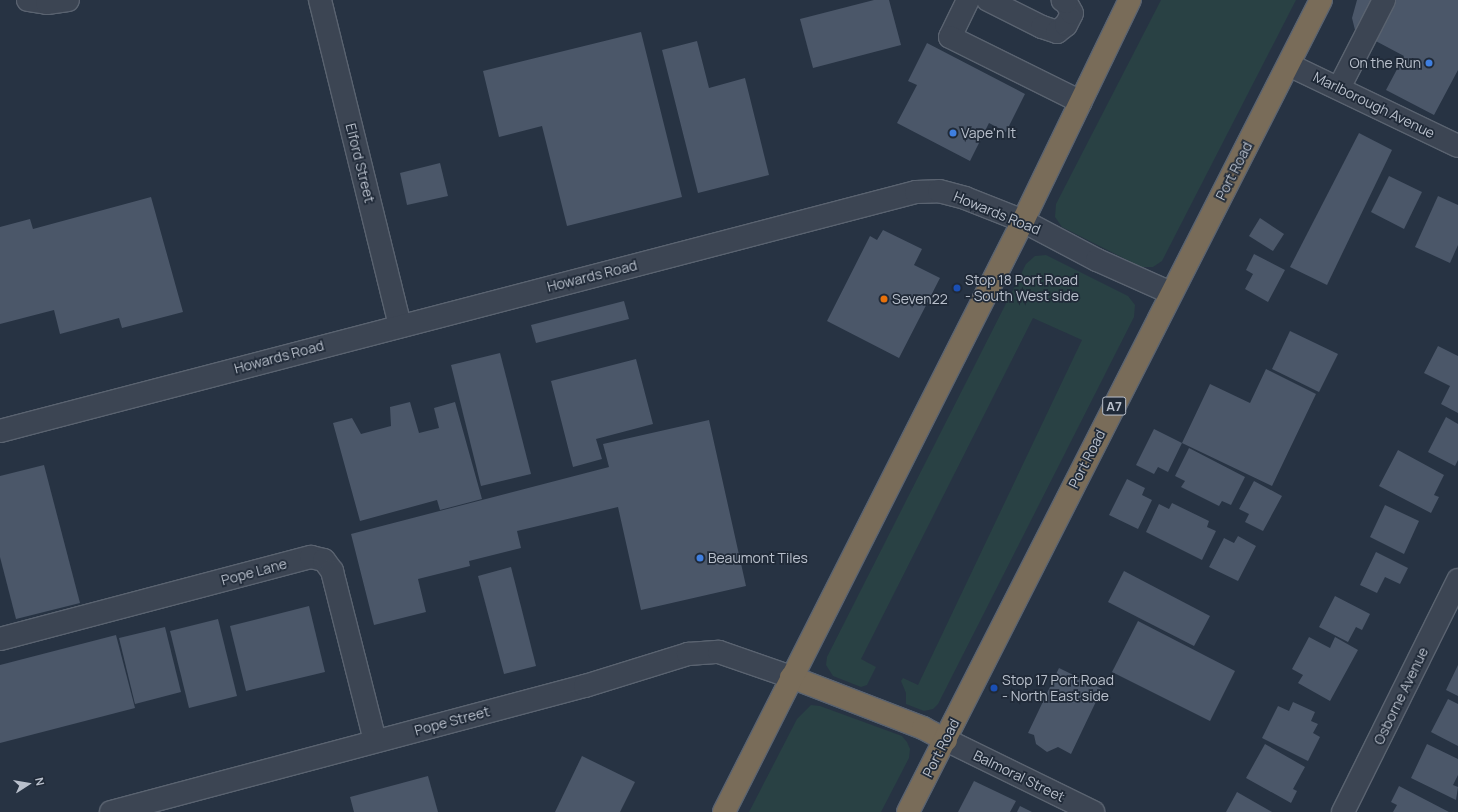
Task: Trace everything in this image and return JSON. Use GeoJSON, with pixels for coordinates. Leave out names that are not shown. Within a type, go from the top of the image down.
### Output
{"type":"FeatureCollection","features":[{"type":"Feature","properties":{"kind":"highway"},"geometry":{"type":"LineString","coordinates":[[724,812],[1023,221],[1130,0]]}},
{"type":"Feature","properties":{"kind":"highway","name":"Port Road"},"geometry":{"type":"LineString","coordinates":[[908,812],[946,740],[1171,293],[1321,0]]}},
{"type":"Feature","properties":{"kind":"highway"},"geometry":{"type":"LineString","coordinates":[[791,677],[923,728],[946,740]]}},
{"type":"Feature","properties":{"kind":"street"},"geometry":{"type":"LineString","coordinates":[[28,0],[46,3],[68,0]]}},
{"type":"Feature","properties":{"kind":"street","name":"Elford Street"},"geometry":{"type":"LineString","coordinates":[[320,0],[400,326]]}},
{"type":"Feature","properties":{"kind":"street"},"geometry":{"type":"LineString","coordinates":[[968,0],[950,37],[1081,102]]}},
{"type":"Feature","properties":{"kind":"street"},"geometry":{"type":"LineString","coordinates":[[988,0],[1042,27],[1057,32],[1066,25],[1072,13],[1066,2],[1062,0]]}},
{"type":"Feature","properties":{"kind":"street"},"geometry":{"type":"LineString","coordinates":[[1339,88],[1384,0]]}},
{"type":"Feature","properties":{"kind":"street","name":"Marlborough Avenue"},"geometry":{"type":"LineString","coordinates":[[1289,65],[1458,146]]}},
{"type":"Feature","properties":{"kind":"street","name":"Howards Road"},"geometry":{"type":"LineString","coordinates":[[0,431],[916,192],[939,191],[965,198],[1023,221],[1097,260],[1171,293]]}},
{"type":"Feature","properties":{"kind":"street","name":"Pope Lane"},"geometry":{"type":"LineString","coordinates":[[0,639],[312,557],[324,560],[332,571],[375,741]]}},
{"type":"Feature","properties":{"kind":"street","name":"Osborne Avenue"},"geometry":{"type":"LineString","coordinates":[[1343,812],[1458,580]]}},
{"type":"Feature","properties":{"kind":"street","name":"Pope Street"},"geometry":{"type":"LineString","coordinates":[[111,812],[585,686],[688,654],[718,652],[791,677]]}},
{"type":"Feature","properties":{"kind":"street","name":"Balmoral Street"},"geometry":{"type":"LineString","coordinates":[[946,740],[1093,812]]}},
{"type":"Feature","properties":{"kind":"green space"},"geometry":{"type":"Polygon","coordinates":[[[1161,0],[1296,0],[1162,261],[1153,267],[1141,267],[1062,227],[1055,217],[1056,204],[1161,0]]]}},
{"type":"Feature","properties":{"kind":"green space"},"geometry":{"type":"Polygon","coordinates":[[[1046,255],[1128,296],[1135,305],[1134,317],[938,704],[933,709],[924,711],[906,704],[906,693],[901,681],[903,678],[918,685],[1082,340],[1033,318],[861,659],[876,667],[867,685],[861,687],[833,676],[826,665],[827,657],[1026,264],[1035,256],[1046,255]]]}},
{"type":"Feature","properties":{"kind":"green space"},"geometry":{"type":"Polygon","coordinates":[[[811,705],[820,706],[902,736],[907,742],[910,749],[909,758],[881,812],[749,812],[797,719],[811,705]]]}},
{"type":"Feature","properties":{"kind":"building"},"geometry":{"type":"Polygon","coordinates":[[[874,0],[889,0],[901,45],[813,68],[800,19],[874,0]]]}},
{"type":"Feature","properties":{"kind":"building","name":"On the Run"},"geometry":{"type":"Polygon","coordinates":[[[1357,0],[1458,0],[1458,70],[1434,115],[1386,90],[1404,56],[1355,30],[1352,18],[1357,0]]]}},
{"type":"Feature","properties":{"kind":"building"},"geometry":{"type":"Polygon","coordinates":[[[641,32],[682,197],[567,226],[542,126],[499,137],[483,71],[641,32]]]}},
{"type":"Feature","properties":{"kind":"building"},"geometry":{"type":"Polygon","coordinates":[[[697,41],[709,88],[745,78],[769,175],[698,193],[662,50],[697,41]]]}},
{"type":"Feature","properties":{"kind":"building"},"geometry":{"type":"Polygon","coordinates":[[[927,43],[1025,94],[1006,132],[989,123],[970,161],[897,123],[917,85],[908,81],[927,43]]]}},
{"type":"Feature","properties":{"kind":"building"},"geometry":{"type":"Polygon","coordinates":[[[1359,133],[1392,150],[1327,285],[1290,267],[1359,133]]]}},
{"type":"Feature","properties":{"kind":"building"},"geometry":{"type":"Polygon","coordinates":[[[440,163],[448,196],[407,205],[400,173],[440,163]]]}},
{"type":"Feature","properties":{"kind":"building"},"geometry":{"type":"Polygon","coordinates":[[[1389,176],[1422,192],[1404,229],[1371,212],[1389,176]]]}},
{"type":"Feature","properties":{"kind":"building"},"geometry":{"type":"Polygon","coordinates":[[[1438,196],[1458,205],[1458,245],[1450,263],[1415,247],[1438,196]]]}},
{"type":"Feature","properties":{"kind":"building"},"geometry":{"type":"Polygon","coordinates":[[[151,197],[183,312],[122,328],[119,318],[60,334],[54,310],[0,324],[0,227],[30,219],[33,229],[151,197]]]}},
{"type":"Feature","properties":{"kind":"building"},"geometry":{"type":"Polygon","coordinates":[[[1260,218],[1284,234],[1273,251],[1249,236],[1260,218]]]}},
{"type":"Feature","properties":{"kind":"building","name":"Seven22"},"geometry":{"type":"Polygon","coordinates":[[[883,230],[922,249],[914,265],[940,278],[899,358],[827,321],[870,236],[877,240],[883,230]]]}},
{"type":"Feature","properties":{"kind":"building"},"geometry":{"type":"Polygon","coordinates":[[[1254,254],[1285,270],[1268,302],[1245,289],[1253,274],[1246,270],[1254,254]]]}},
{"type":"Feature","properties":{"kind":"building"},"geometry":{"type":"Polygon","coordinates":[[[624,301],[629,319],[536,343],[531,325],[624,301]]]}},
{"type":"Feature","properties":{"kind":"building"},"geometry":{"type":"Polygon","coordinates":[[[1290,331],[1338,354],[1319,392],[1272,369],[1290,331]]]}},
{"type":"Feature","properties":{"kind":"building"},"geometry":{"type":"Polygon","coordinates":[[[1438,346],[1458,356],[1458,413],[1441,404],[1450,386],[1424,373],[1438,346]]]}},
{"type":"Feature","properties":{"kind":"building"},"geometry":{"type":"Polygon","coordinates":[[[500,353],[531,474],[481,486],[451,365],[500,353]]]}},
{"type":"Feature","properties":{"kind":"building"},"geometry":{"type":"Polygon","coordinates":[[[636,359],[653,424],[596,439],[602,459],[573,467],[551,381],[636,359]]]}},
{"type":"Feature","properties":{"kind":"building"},"geometry":{"type":"Polygon","coordinates":[[[1266,369],[1316,394],[1272,486],[1182,443],[1210,384],[1250,403],[1266,369]]]}},
{"type":"Feature","properties":{"kind":"building"},"geometry":{"type":"Polygon","coordinates":[[[410,402],[419,433],[439,428],[434,408],[455,402],[482,499],[440,510],[437,500],[360,521],[333,423],[352,418],[361,434],[391,426],[390,407],[410,402]]]}},
{"type":"Feature","properties":{"kind":"building"},"geometry":{"type":"Polygon","coordinates":[[[1446,417],[1458,424],[1458,460],[1455,466],[1428,452],[1446,417]]]}},
{"type":"Feature","properties":{"kind":"building"},"geometry":{"type":"Polygon","coordinates":[[[709,420],[746,586],[641,610],[618,507],[517,531],[521,548],[469,561],[470,566],[418,579],[426,612],[374,625],[351,534],[609,467],[603,444],[709,420]]]}},
{"type":"Feature","properties":{"kind":"building"},"geometry":{"type":"Polygon","coordinates":[[[1154,429],[1182,443],[1168,472],[1158,467],[1154,474],[1136,465],[1154,429]]]}},
{"type":"Feature","properties":{"kind":"building"},"geometry":{"type":"Polygon","coordinates":[[[1189,448],[1245,477],[1231,505],[1222,501],[1219,506],[1181,487],[1185,481],[1175,476],[1189,448]]]}},
{"type":"Feature","properties":{"kind":"building"},"geometry":{"type":"Polygon","coordinates":[[[1398,450],[1444,475],[1434,495],[1439,497],[1431,513],[1379,486],[1398,450]]]}},
{"type":"Feature","properties":{"kind":"building"},"geometry":{"type":"Polygon","coordinates":[[[44,465],[80,603],[16,619],[0,557],[0,476],[44,465]]]}},
{"type":"Feature","properties":{"kind":"building"},"geometry":{"type":"Polygon","coordinates":[[[1127,479],[1145,488],[1142,495],[1152,500],[1138,529],[1109,515],[1127,479]]]}},
{"type":"Feature","properties":{"kind":"building"},"geometry":{"type":"Polygon","coordinates":[[[1254,481],[1282,496],[1263,531],[1245,522],[1249,514],[1239,509],[1254,481]]]}},
{"type":"Feature","properties":{"kind":"building"},"geometry":{"type":"Polygon","coordinates":[[[1172,503],[1209,521],[1207,527],[1216,531],[1202,560],[1146,532],[1159,504],[1169,509],[1172,503]]]}},
{"type":"Feature","properties":{"kind":"building"},"geometry":{"type":"Polygon","coordinates":[[[1385,505],[1419,521],[1404,554],[1370,537],[1385,505]]]}},
{"type":"Feature","properties":{"kind":"building"},"geometry":{"type":"Polygon","coordinates":[[[1238,536],[1256,546],[1238,581],[1209,567],[1224,538],[1234,543],[1238,536]]]}},
{"type":"Feature","properties":{"kind":"building"},"geometry":{"type":"Polygon","coordinates":[[[1376,552],[1408,568],[1400,584],[1385,577],[1377,593],[1360,585],[1376,552]]]}},
{"type":"Feature","properties":{"kind":"building"},"geometry":{"type":"Polygon","coordinates":[[[511,567],[536,666],[504,674],[478,576],[511,567]]]}},
{"type":"Feature","properties":{"kind":"building"},"geometry":{"type":"Polygon","coordinates":[[[1124,571],[1210,616],[1194,646],[1108,602],[1124,571]]]}},
{"type":"Feature","properties":{"kind":"building"},"geometry":{"type":"Polygon","coordinates":[[[1335,596],[1370,614],[1362,630],[1356,627],[1348,642],[1319,627],[1335,596]]]}},
{"type":"Feature","properties":{"kind":"building"},"geometry":{"type":"Polygon","coordinates":[[[309,606],[325,672],[246,691],[230,626],[309,606]]]}},
{"type":"Feature","properties":{"kind":"building"},"geometry":{"type":"Polygon","coordinates":[[[218,619],[237,696],[189,708],[170,631],[218,619]]]}},
{"type":"Feature","properties":{"kind":"building"},"geometry":{"type":"Polygon","coordinates":[[[1138,621],[1235,671],[1210,721],[1112,672],[1138,621]]]}},
{"type":"Feature","properties":{"kind":"building"},"geometry":{"type":"Polygon","coordinates":[[[165,627],[181,692],[135,704],[119,638],[165,627]]]}},
{"type":"Feature","properties":{"kind":"building"},"geometry":{"type":"Polygon","coordinates":[[[116,635],[135,708],[0,743],[0,665],[116,635]]]}},
{"type":"Feature","properties":{"kind":"building"},"geometry":{"type":"Polygon","coordinates":[[[1309,637],[1330,648],[1335,637],[1358,650],[1330,701],[1298,683],[1303,675],[1292,669],[1309,637]]]}},
{"type":"Feature","properties":{"kind":"building"},"geometry":{"type":"Polygon","coordinates":[[[1458,665],[1458,696],[1446,690],[1458,665]]]}},
{"type":"Feature","properties":{"kind":"building"},"geometry":{"type":"Polygon","coordinates":[[[1059,668],[1102,689],[1071,754],[1058,747],[1047,752],[1036,744],[1034,735],[1028,733],[1059,668]]]}},
{"type":"Feature","properties":{"kind":"building"},"geometry":{"type":"Polygon","coordinates":[[[1448,699],[1458,704],[1458,746],[1431,732],[1448,699]]]}},
{"type":"Feature","properties":{"kind":"building"},"geometry":{"type":"Polygon","coordinates":[[[1293,702],[1315,712],[1311,721],[1318,724],[1313,733],[1320,737],[1308,761],[1262,738],[1278,706],[1289,711],[1293,702]]]}},
{"type":"Feature","properties":{"kind":"building"},"geometry":{"type":"Polygon","coordinates":[[[1265,744],[1305,767],[1293,789],[1297,791],[1291,803],[1246,778],[1265,744]]]}},
{"type":"Feature","properties":{"kind":"building"},"geometry":{"type":"Polygon","coordinates":[[[1427,744],[1458,759],[1458,775],[1453,785],[1458,787],[1456,800],[1411,778],[1427,744]]]}},
{"type":"Feature","properties":{"kind":"building"},"geometry":{"type":"Polygon","coordinates":[[[582,756],[635,782],[620,812],[555,812],[582,756]]]}},
{"type":"Feature","properties":{"kind":"building"},"geometry":{"type":"Polygon","coordinates":[[[428,776],[438,812],[354,812],[350,797],[428,776]]]}},
{"type":"Feature","properties":{"kind":"building"},"geometry":{"type":"Polygon","coordinates":[[[974,781],[1016,801],[1010,812],[958,812],[974,781]]]}},
{"type":"Feature","properties":{"kind":"building"},"geometry":{"type":"Polygon","coordinates":[[[1399,786],[1449,812],[1393,812],[1397,805],[1391,802],[1399,786]]]}},
{"type":"Feature","properties":{"kind":"building"},"geometry":{"type":"Polygon","coordinates":[[[1237,792],[1272,812],[1226,812],[1237,792]]]}},
{"type":"Feature","properties":{"kind":"building"},"geometry":{"type":"Polygon","coordinates":[[[1020,806],[1032,812],[1017,812],[1020,806]]]}},
{"type":"Feature","properties":{"kind":"place","name":"On the Run"},"geometry":{"type":"Point","coordinates":[1429,63]}},
{"type":"Feature","properties":{"kind":"place","name":"Vape'n It"},"geometry":{"type":"Point","coordinates":[953,133]}},
{"type":"Feature","properties":{"kind":"place","name":"Stop 18 Port Road - South West side"},"geometry":{"type":"Point","coordinates":[957,288]}},
{"type":"Feature","properties":{"kind":"place","name":"Seven22"},"geometry":{"type":"Point","coordinates":[884,299]}},
{"type":"Feature","properties":{"kind":"place","name":"Beaumont Tiles"},"geometry":{"type":"Point","coordinates":[700,558]}},
{"type":"Feature","properties":{"kind":"place","name":"Stop 17 Port Road - North East side"},"geometry":{"type":"Point","coordinates":[994,688]}}]}
